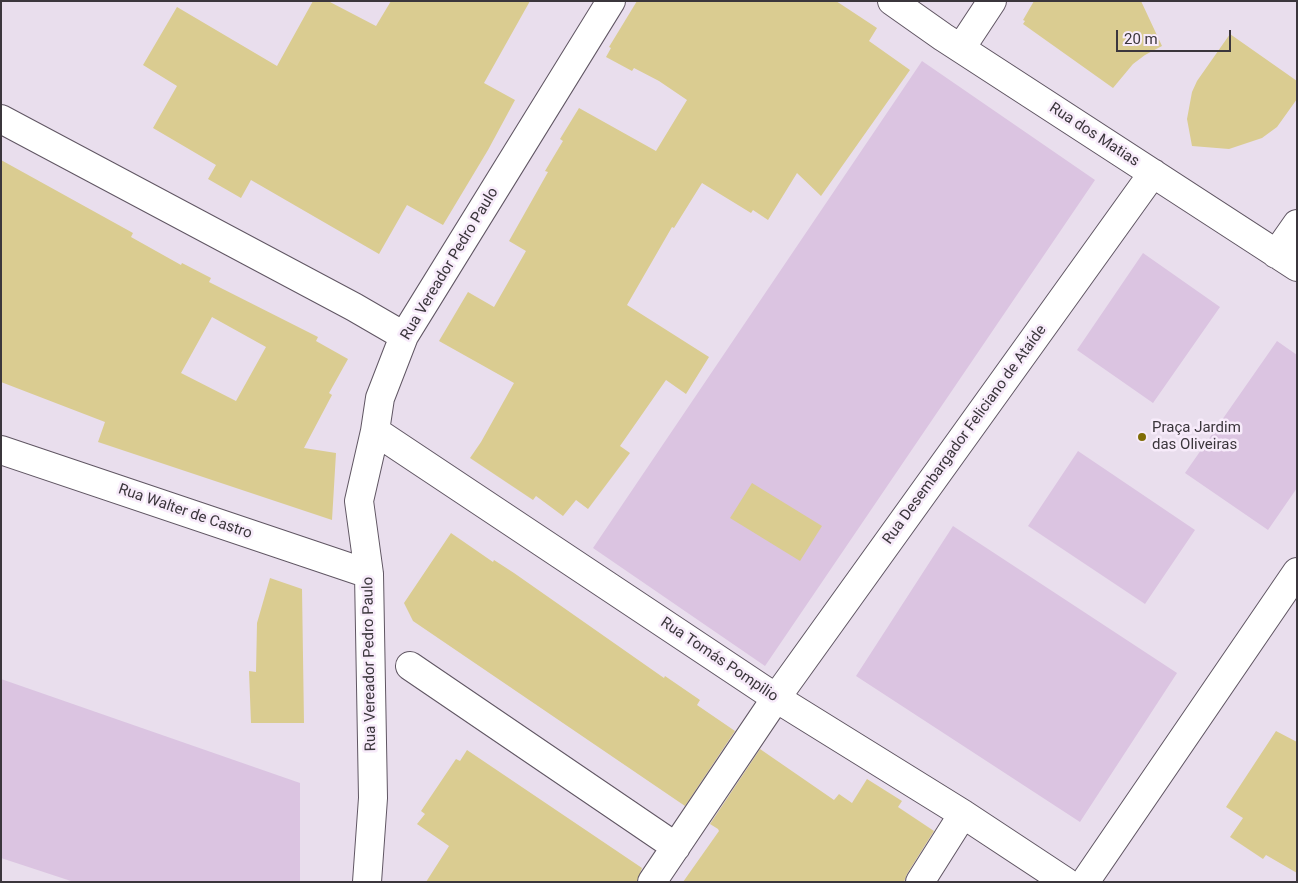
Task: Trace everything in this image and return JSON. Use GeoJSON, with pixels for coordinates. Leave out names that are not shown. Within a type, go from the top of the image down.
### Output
{"type":"FeatureCollection","features":[{"type":"Feature","properties":{"kind":"street","name":"Rua Vereador Pedro Paulo"},"geometry":{"type":"LineString","coordinates":[[367,882],[372,798],[369,574],[360,501],[380,398],[404,336],[611,1]]}},
{"type":"Feature","properties":{"kind":"street","name":"Rua dos Matias"},"geometry":{"type":"LineString","coordinates":[[892,1],[1287,260]]}},
{"type":"Feature","properties":{"kind":"street"},"geometry":{"type":"LineString","coordinates":[[961,48],[992,1]]}},
{"type":"Feature","properties":{"kind":"street"},"geometry":{"type":"LineString","coordinates":[[1,118],[345,302],[404,336]]}},
{"type":"Feature","properties":{"kind":"street","name":"Rua Desembargador Feliciano de Ataíde"},"geometry":{"type":"LineString","coordinates":[[652,882],[776,698],[1153,173]]}},
{"type":"Feature","properties":{"kind":"street"},"geometry":{"type":"LineString","coordinates":[[1287,260],[1297,224]]}},
{"type":"Feature","properties":{"kind":"street","name":"Rua Tomás Pompilio"},"geometry":{"type":"LineString","coordinates":[[375,431],[776,698],[963,814],[1066,882]]}},
{"type":"Feature","properties":{"kind":"street","name":"Rua Walter de Castro"},"geometry":{"type":"LineString","coordinates":[[1,450],[369,574]]}},
{"type":"Feature","properties":{"kind":"street"},"geometry":{"type":"LineString","coordinates":[[1085,882],[1297,572]]}},
{"type":"Feature","properties":{"kind":"street"},"geometry":{"type":"LineString","coordinates":[[410,666],[676,846]]}},
{"type":"Feature","properties":{"kind":"street"},"geometry":{"type":"LineString","coordinates":[[920,882],[963,814]]}},
{"type":"Feature","properties":{"kind":"shaded area"},"geometry":{"type":"Polygon","coordinates":[[[922,61],[1095,180],[765,666],[593,548],[922,61]]]}},
{"type":"Feature","properties":{"kind":"shaded area"},"geometry":{"type":"Polygon","coordinates":[[[1143,253],[1220,307],[1153,403],[1077,350],[1143,253]]]}},
{"type":"Feature","properties":{"kind":"shaded area"},"geometry":{"type":"Polygon","coordinates":[[[1277,341],[1297,355],[1297,488],[1268,530],[1185,473],[1277,341]]]}},
{"type":"Feature","properties":{"kind":"shaded area"},"geometry":{"type":"Polygon","coordinates":[[[1078,451],[1195,530],[1145,604],[1028,526],[1078,451]]]}},
{"type":"Feature","properties":{"kind":"shaded area"},"geometry":{"type":"Polygon","coordinates":[[[953,526],[1177,673],[1080,822],[856,676],[953,526]]]}},
{"type":"Feature","properties":{"kind":"shaded area"},"geometry":{"type":"Polygon","coordinates":[[[1,679],[300,783],[300,882],[74,882],[1,858],[1,679]]]}},
{"type":"Feature","properties":{"kind":"building"},"geometry":{"type":"Polygon","coordinates":[[[313,1],[328,1],[376,26],[391,1],[530,1],[484,83],[515,100],[488,150],[443,225],[407,205],[379,254],[251,180],[241,198],[208,179],[216,165],[153,128],[177,86],[143,65],[177,7],[277,66],[313,1]]]}},
{"type":"Feature","properties":{"kind":"building"},"geometry":{"type":"Polygon","coordinates":[[[637,1],[836,1],[877,28],[869,41],[910,70],[821,196],[797,173],[768,220],[753,210],[751,213],[702,183],[674,228],[672,227],[627,305],[709,357],[686,394],[666,380],[620,446],[630,453],[588,509],[576,500],[563,516],[536,496],[533,500],[470,458],[514,383],[439,341],[468,292],[494,307],[526,251],[509,241],[548,172],[545,171],[563,141],[560,139],[579,108],[656,151],[687,100],[659,81],[634,68],[632,71],[606,57],[611,48],[609,47],[637,1]]]}},
{"type":"Feature","properties":{"kind":"building"},"geometry":{"type":"Polygon","coordinates":[[[1034,1],[1141,1],[1162,46],[1133,64],[1113,88],[1023,24],[1025,21],[1023,20],[1034,1]]]}},
{"type":"Feature","properties":{"kind":"building"},"geometry":{"type":"Polygon","coordinates":[[[1230,34],[1297,81],[1297,99],[1277,127],[1262,138],[1229,149],[1192,146],[1187,119],[1192,92],[1197,81],[1230,34]]]}},
{"type":"Feature","properties":{"kind":"building"},"geometry":{"type":"Polygon","coordinates":[[[1,160],[133,233],[131,237],[181,265],[182,263],[211,278],[209,282],[318,337],[316,341],[348,359],[329,393],[332,395],[304,448],[336,453],[332,520],[98,442],[105,422],[1,382],[1,160]],[[212,317],[181,373],[236,401],[266,347],[212,317]]]}},
{"type":"Feature","properties":{"kind":"building"},"geometry":{"type":"Polygon","coordinates":[[[752,483],[822,526],[800,561],[730,518],[752,483]]]}},
{"type":"Feature","properties":{"kind":"building"},"geometry":{"type":"Polygon","coordinates":[[[451,533],[493,562],[494,560],[514,573],[664,678],[665,676],[700,700],[697,705],[735,731],[685,806],[413,621],[404,603],[451,533]]]}},
{"type":"Feature","properties":{"kind":"building"},"geometry":{"type":"Polygon","coordinates":[[[270,578],[302,589],[304,723],[251,723],[249,671],[256,672],[257,623],[270,578]]]}},
{"type":"Feature","properties":{"kind":"building"},"geometry":{"type":"Polygon","coordinates":[[[1276,731],[1297,742],[1297,873],[1266,855],[1263,859],[1230,837],[1243,818],[1226,807],[1276,731]]]}},
{"type":"Feature","properties":{"kind":"building"},"geometry":{"type":"Polygon","coordinates":[[[760,749],[834,800],[839,794],[852,803],[867,779],[902,801],[898,807],[934,831],[904,882],[683,882],[719,831],[710,824],[760,749]]]}},
{"type":"Feature","properties":{"kind":"building"},"geometry":{"type":"Polygon","coordinates":[[[467,750],[642,868],[637,882],[426,882],[449,846],[417,824],[425,814],[421,811],[456,759],[460,761],[467,750]]]}},
{"type":"Feature","properties":{"kind":"place","name":"Praça Jardim das Oliveiras"},"geometry":{"type":"Point","coordinates":[1142,437]}}]}
